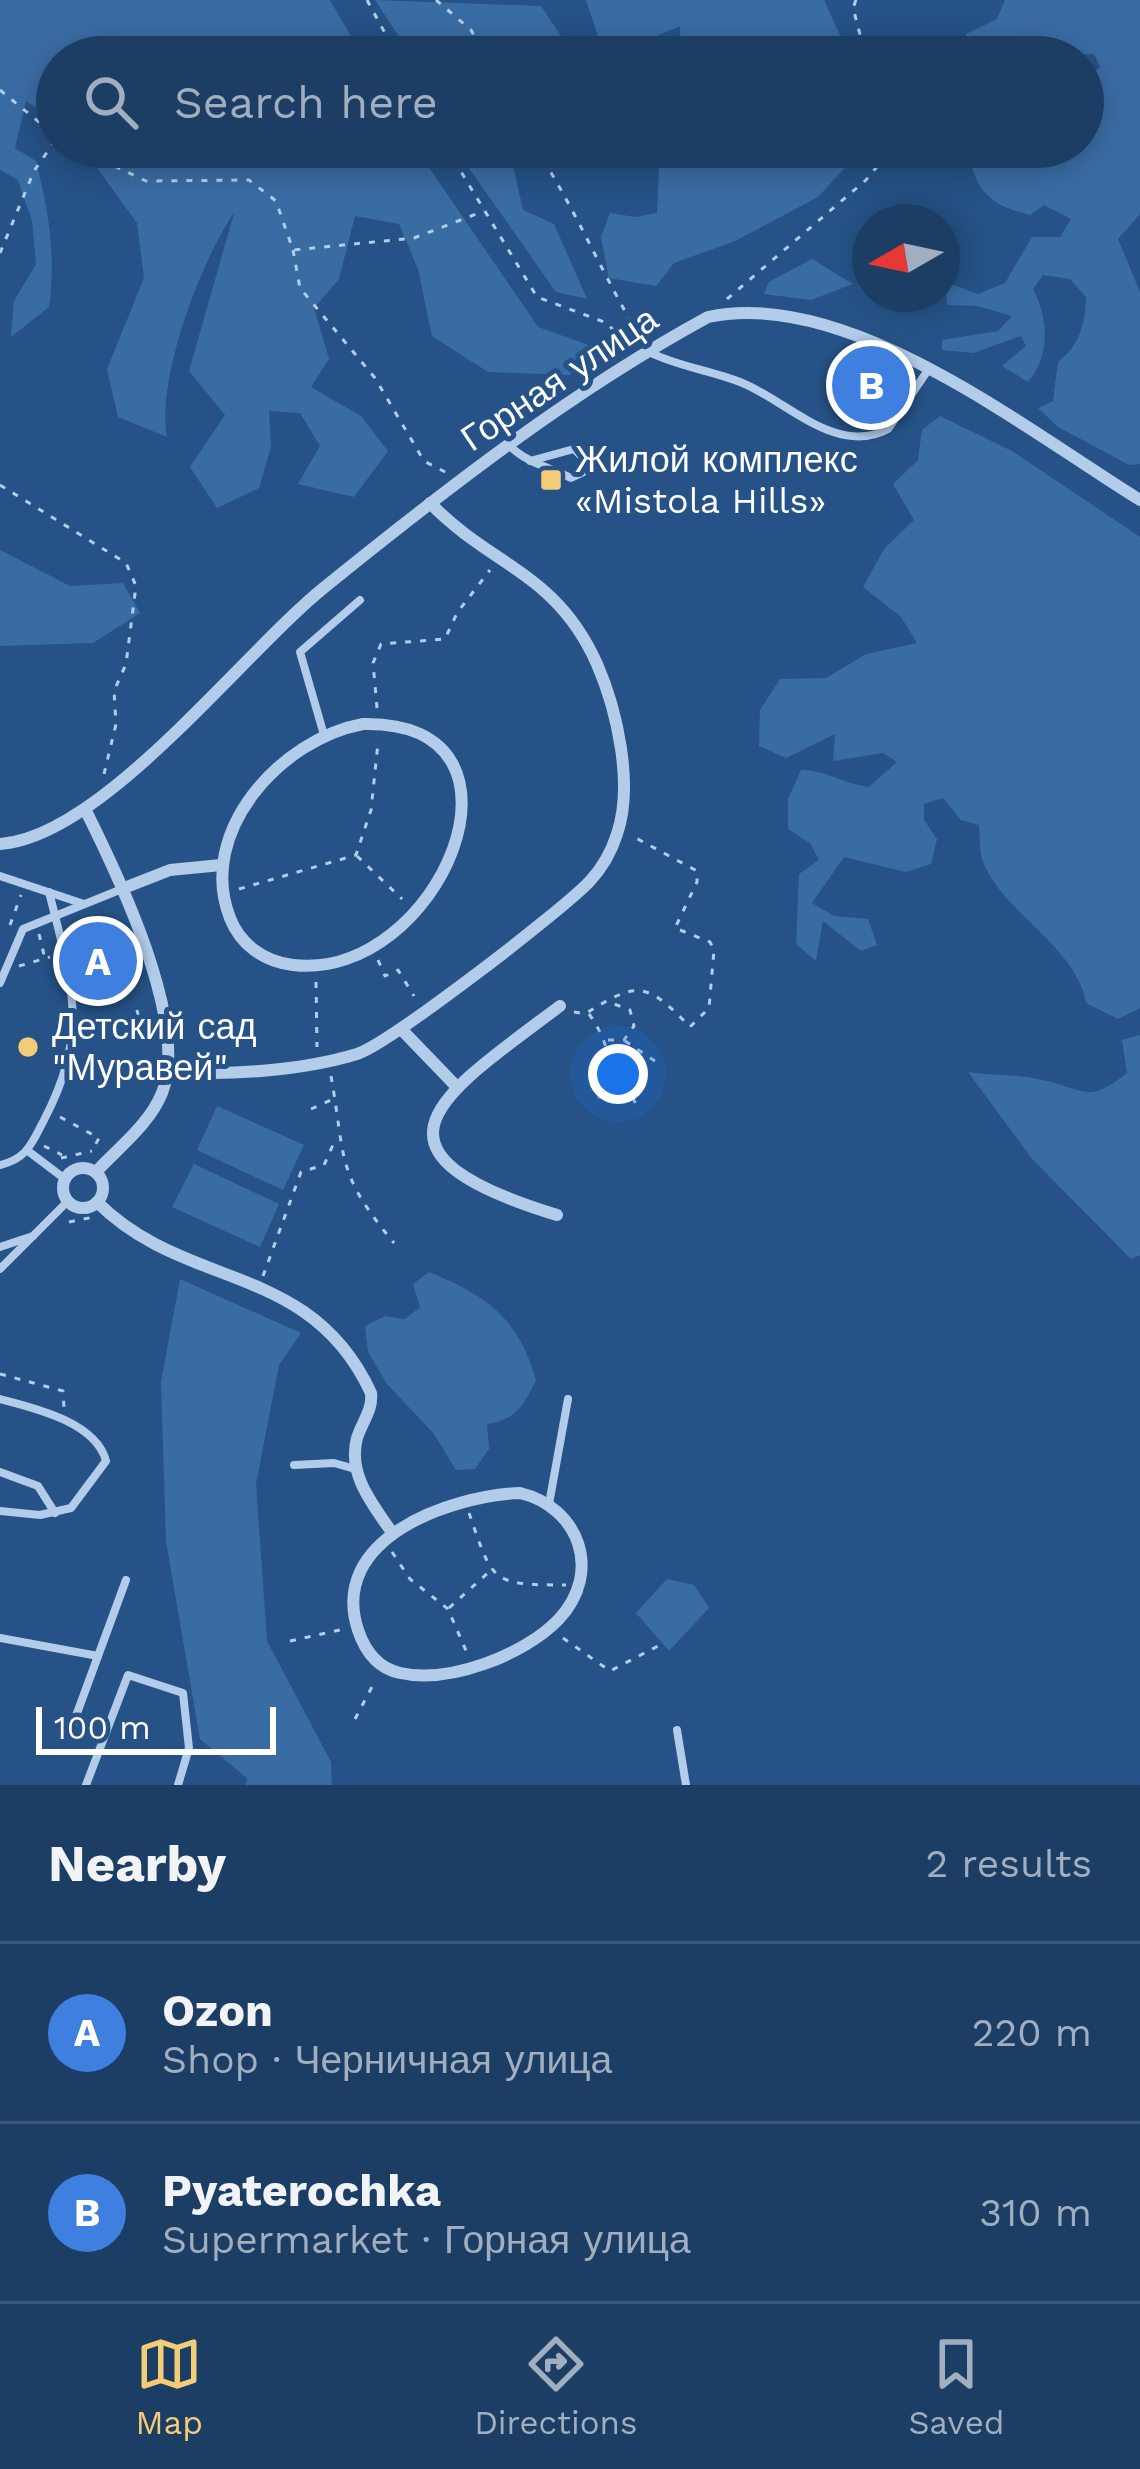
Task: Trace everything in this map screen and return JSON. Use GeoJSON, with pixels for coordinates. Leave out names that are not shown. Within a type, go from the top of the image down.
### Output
{"type":"FeatureCollection","features":[{"type":"Feature","properties":{"kind":"street","name":"Горная улица"},"geometry":{"type":"LineString","coordinates":[[0,844],[38,836],[85,809],[149,754],[289,616],[430,503],[648,351],[708,317],[742,310],[807,319],[928,370],[1140,500]]}},
{"type":"Feature","properties":{"kind":"street"},"geometry":{"type":"LineString","coordinates":[[167,1071],[207,1073],[327,1061],[377,1046],[594,877],[619,830],[613,714],[580,631],[537,580],[463,532],[430,503]]}},
{"type":"Feature","properties":{"kind":"street"},"geometry":{"type":"LineString","coordinates":[[363,724],[398,725],[432,741],[445,754],[460,785],[463,826],[433,890],[396,928],[355,955],[331,964],[284,964],[248,946],[234,928],[221,866],[225,843],[247,803],[291,758],[324,735],[363,724]]}},
{"type":"Feature","properties":{"kind":"street"},"geometry":{"type":"LineString","coordinates":[[85,809],[124,889],[163,1014],[167,1071],[152,1111],[96,1172]]}},
{"type":"Feature","properties":{"kind":"street"},"geometry":{"type":"LineString","coordinates":[[124,889],[170,870],[221,866]]}},
{"type":"Feature","properties":{"kind":"street"},"geometry":{"type":"LineString","coordinates":[[557,1215],[484,1190],[443,1159],[436,1144],[436,1113],[455,1085],[566,1008]]}},
{"type":"Feature","properties":{"kind":"street"},"geometry":{"type":"LineString","coordinates":[[401,1029],[455,1085]]}},
{"type":"Feature","properties":{"kind":"street"},"geometry":{"type":"LineString","coordinates":[[96,1172],[80,1168],[64,1179],[68,1201],[80,1208],[101,1205],[146,1241],[292,1301],[323,1323],[371,1393],[371,1406],[358,1436],[356,1469],[389,1537]]}},
{"type":"Feature","properties":{"kind":"street"},"geometry":{"type":"LineString","coordinates":[[96,1172],[104,1190],[101,1205]]}},
{"type":"Feature","properties":{"kind":"street"},"geometry":{"type":"LineString","coordinates":[[520,1493],[550,1504],[575,1531],[583,1565],[580,1585],[545,1631],[472,1666],[408,1675],[391,1671],[368,1652],[356,1623],[352,1589],[366,1557],[389,1537],[466,1503],[520,1493]]}},
{"type":"Feature","properties":{"kind":"lane"},"geometry":{"type":"LineString","coordinates":[[648,351],[739,381],[781,409],[856,437],[888,429],[928,370]]}},
{"type":"Feature","properties":{"kind":"lane"},"geometry":{"type":"LineString","coordinates":[[511,446],[530,461],[571,478],[586,471],[586,462],[574,449],[530,461]]}},
{"type":"Feature","properties":{"kind":"lane"},"geometry":{"type":"LineString","coordinates":[[324,735],[300,652],[360,600]]}},
{"type":"Feature","properties":{"kind":"lane"},"geometry":{"type":"LineString","coordinates":[[0,876],[84,904]]}},
{"type":"Feature","properties":{"kind":"lane"},"geometry":{"type":"LineString","coordinates":[[0,983],[18,933],[124,889]]}},
{"type":"Feature","properties":{"kind":"lane"},"geometry":{"type":"LineString","coordinates":[[0,1165],[28,1151],[65,1079],[75,1034],[73,989],[49,892]]}},
{"type":"Feature","properties":{"kind":"lane"},"geometry":{"type":"LineString","coordinates":[[28,1151],[64,1179]]}},
{"type":"Feature","properties":{"kind":"lane"},"geometry":{"type":"LineString","coordinates":[[0,1269],[68,1201]]}},
{"type":"Feature","properties":{"kind":"lane"},"geometry":{"type":"LineString","coordinates":[[0,1247],[35,1235]]}},
{"type":"Feature","properties":{"kind":"lane"},"geometry":{"type":"LineString","coordinates":[[0,1399],[63,1420],[96,1444],[106,1461],[83,1498],[55,1514],[0,1511]]}},
{"type":"Feature","properties":{"kind":"lane"},"geometry":{"type":"LineString","coordinates":[[550,1504],[568,1399]]}},
{"type":"Feature","properties":{"kind":"lane"},"geometry":{"type":"LineString","coordinates":[[294,1466],[334,1463],[356,1469]]}},
{"type":"Feature","properties":{"kind":"lane"},"geometry":{"type":"LineString","coordinates":[[0,1472],[38,1486],[55,1514]]}},
{"type":"Feature","properties":{"kind":"lane"},"geometry":{"type":"LineString","coordinates":[[73,1724],[126,1580]]}},
{"type":"Feature","properties":{"kind":"lane"},"geometry":{"type":"LineString","coordinates":[[0,1638],[98,1656]]}},
{"type":"Feature","properties":{"kind":"lane"},"geometry":{"type":"LineString","coordinates":[[86,1785],[128,1675],[183,1693],[189,1748],[178,1785]]}},
{"type":"Feature","properties":{"kind":"lane"},"geometry":{"type":"LineString","coordinates":[[677,1730],[686,1785]]}},
{"type":"Feature","properties":{"kind":"path"},"geometry":{"type":"LineString","coordinates":[[368,0],[387,36]]}},
{"type":"Feature","properties":{"kind":"path"},"geometry":{"type":"LineString","coordinates":[[436,0],[474,36]]}},
{"type":"Feature","properties":{"kind":"path"},"geometry":{"type":"LineString","coordinates":[[856,0],[853,8],[860,36]]}},
{"type":"Feature","properties":{"kind":"path"},"geometry":{"type":"LineString","coordinates":[[0,90],[36,120]]}},
{"type":"Feature","properties":{"kind":"path"},"geometry":{"type":"LineString","coordinates":[[0,253],[36,168]]}},
{"type":"Feature","properties":{"kind":"path"},"geometry":{"type":"LineString","coordinates":[[118,168],[146,181],[249,180],[276,202],[301,288],[375,378],[424,460],[454,476]]}},
{"type":"Feature","properties":{"kind":"path"},"geometry":{"type":"LineString","coordinates":[[458,168],[537,297],[608,323],[635,353],[648,351],[603,277],[572,203],[549,168]]}},
{"type":"Feature","properties":{"kind":"path"},"geometry":{"type":"LineString","coordinates":[[708,317],[875,168]]}},
{"type":"Feature","properties":{"kind":"path"},"geometry":{"type":"LineString","coordinates":[[293,250],[414,238],[484,211]]}},
{"type":"Feature","properties":{"kind":"path"},"geometry":{"type":"LineString","coordinates":[[0,485],[126,563],[136,586],[126,664],[114,691],[116,724],[106,758],[106,781]]}},
{"type":"Feature","properties":{"kind":"path"},"geometry":{"type":"LineString","coordinates":[[377,708],[376,650],[389,641],[445,639],[457,613],[492,569]]}},
{"type":"Feature","properties":{"kind":"path"},"geometry":{"type":"LineString","coordinates":[[356,855],[371,810],[378,739]]}},
{"type":"Feature","properties":{"kind":"path"},"geometry":{"type":"LineString","coordinates":[[566,1008],[588,1012],[623,989],[640,988],[664,1000],[690,1027],[709,1008],[714,950],[710,942],[675,928],[697,871],[634,837]]}},
{"type":"Feature","properties":{"kind":"path"},"geometry":{"type":"LineString","coordinates":[[237,890],[356,855]]}},
{"type":"Feature","properties":{"kind":"path"},"geometry":{"type":"LineString","coordinates":[[356,855],[404,902]]}},
{"type":"Feature","properties":{"kind":"path"},"geometry":{"type":"LineString","coordinates":[[5,940],[25,884]]}},
{"type":"Feature","properties":{"kind":"path"},"geometry":{"type":"LineString","coordinates":[[37,927],[45,959]]}},
{"type":"Feature","properties":{"kind":"path"},"geometry":{"type":"LineString","coordinates":[[73,950],[128,933]]}},
{"type":"Feature","properties":{"kind":"path"},"geometry":{"type":"LineString","coordinates":[[39,937],[48,934]]}},
{"type":"Feature","properties":{"kind":"path"},"geometry":{"type":"LineString","coordinates":[[23,965],[54,956]]}},
{"type":"Feature","properties":{"kind":"path"},"geometry":{"type":"LineString","coordinates":[[378,960],[385,976],[398,970],[414,996]]}},
{"type":"Feature","properties":{"kind":"path"},"geometry":{"type":"LineString","coordinates":[[316,982],[317,1047]]}},
{"type":"Feature","properties":{"kind":"path"},"geometry":{"type":"LineString","coordinates":[[614,1004],[634,1018],[624,1040]]}},
{"type":"Feature","properties":{"kind":"path"},"geometry":{"type":"LineString","coordinates":[[588,1012],[607,1040],[608,1082],[598,1098]]}},
{"type":"Feature","properties":{"kind":"path"},"geometry":{"type":"LineString","coordinates":[[607,1040],[624,1040],[658,1064]]}},
{"type":"Feature","properties":{"kind":"path"},"geometry":{"type":"LineString","coordinates":[[331,1076],[342,1165],[366,1210],[394,1243]]}},
{"type":"Feature","properties":{"kind":"path"},"geometry":{"type":"LineString","coordinates":[[608,1082],[628,1089],[638,1108]]}},
{"type":"Feature","properties":{"kind":"path"},"geometry":{"type":"LineString","coordinates":[[311,1109],[335,1099]]}},
{"type":"Feature","properties":{"kind":"path"},"geometry":{"type":"LineString","coordinates":[[58,1116],[99,1138],[92,1150]]}},
{"type":"Feature","properties":{"kind":"path"},"geometry":{"type":"LineString","coordinates":[[324,1166],[336,1137]]}},
{"type":"Feature","properties":{"kind":"path"},"geometry":{"type":"LineString","coordinates":[[57,1165],[64,1155],[92,1150],[100,1156]]}},
{"type":"Feature","properties":{"kind":"path"},"geometry":{"type":"LineString","coordinates":[[265,1273],[301,1172],[342,1165]]}},
{"type":"Feature","properties":{"kind":"path"},"geometry":{"type":"LineString","coordinates":[[64,1216],[74,1223],[101,1205]]}},
{"type":"Feature","properties":{"kind":"path"},"geometry":{"type":"LineString","coordinates":[[0,1373],[63,1391],[63,1420]]}},
{"type":"Feature","properties":{"kind":"path"},"geometry":{"type":"LineString","coordinates":[[466,1503],[490,1571]]}},
{"type":"Feature","properties":{"kind":"path"},"geometry":{"type":"LineString","coordinates":[[389,1537],[410,1579],[448,1609],[472,1666]]}},
{"type":"Feature","properties":{"kind":"path"},"geometry":{"type":"LineString","coordinates":[[448,1609],[490,1571]]}},
{"type":"Feature","properties":{"kind":"path"},"geometry":{"type":"LineString","coordinates":[[490,1571],[524,1583],[580,1585]]}},
{"type":"Feature","properties":{"kind":"path"},"geometry":{"type":"LineString","coordinates":[[290,1641],[340,1630]]}},
{"type":"Feature","properties":{"kind":"path"},"geometry":{"type":"LineString","coordinates":[[563,1638],[610,1671],[660,1645]]}},
{"type":"Feature","properties":{"kind":"path"},"geometry":{"type":"LineString","coordinates":[[355,1719],[374,1683]]}},
{"type":"Feature","properties":{"kind":"shaded area"},"geometry":{"type":"Polygon","coordinates":[[[0,0],[330,0],[351,36],[36,36],[36,107],[26,101],[15,148],[36,161],[51,251],[51,288],[49,307],[11,337],[14,301],[36,264],[32,221],[18,180],[0,170],[0,0]]]}},
{"type":"Feature","properties":{"kind":"shaded area"},"geometry":{"type":"Polygon","coordinates":[[[375,0],[541,6],[561,36],[398,36],[375,0]]]}},
{"type":"Feature","properties":{"kind":"shaded area"},"geometry":{"type":"Polygon","coordinates":[[[586,0],[824,0],[840,36],[680,36],[680,26],[657,36],[598,36],[586,0]]]}},
{"type":"Feature","properties":{"kind":"shaded area"},"geometry":{"type":"Polygon","coordinates":[[[1005,0],[1140,0],[1140,214],[1118,239],[1140,292],[1140,464],[1129,465],[1058,427],[1038,408],[1053,401],[1058,362],[1072,348],[1083,325],[1086,297],[1070,279],[1043,275],[1033,289],[1045,336],[1041,360],[1028,382],[1002,366],[1026,346],[1021,336],[973,353],[942,350],[942,340],[998,331],[1012,316],[960,305],[960,287],[978,294],[1005,283],[1032,237],[1060,237],[1071,219],[1044,205],[1030,215],[999,204],[979,184],[973,168],[1104,168],[1104,36],[966,34],[997,19],[1005,0]]]}},
{"type":"Feature","properties":{"kind":"shaded area"},"geometry":{"type":"Polygon","coordinates":[[[97,168],[429,168],[538,327],[597,348],[570,375],[488,372],[432,336],[418,269],[399,224],[355,216],[339,279],[314,308],[329,359],[311,387],[361,416],[388,451],[354,497],[298,484],[320,446],[300,413],[269,411],[271,447],[259,488],[217,508],[190,467],[225,415],[189,371],[234,213],[208,260],[184,321],[168,385],[167,437],[118,417],[107,369],[144,278],[137,223],[97,168]]]}},
{"type":"Feature","properties":{"kind":"shaded area"},"geometry":{"type":"Polygon","coordinates":[[[469,168],[514,168],[523,210],[554,224],[587,299],[556,292],[469,168]]]}},
{"type":"Feature","properties":{"kind":"shaded area"},"geometry":{"type":"Polygon","coordinates":[[[659,168],[845,168],[818,197],[735,241],[674,263],[656,286],[609,278],[601,237],[610,213],[635,217],[657,213],[659,168]]]}},
{"type":"Feature","properties":{"kind":"shaded area"},"geometry":{"type":"Polygon","coordinates":[[[812,259],[852,284],[811,300],[764,294],[769,282],[812,259]]]}},
{"type":"Feature","properties":{"kind":"shaded area"},"geometry":{"type":"Polygon","coordinates":[[[940,416],[1012,451],[1140,537],[1140,1008],[1118,1019],[1086,1003],[1069,965],[993,881],[982,858],[979,825],[961,820],[943,798],[924,804],[924,820],[937,839],[931,864],[906,872],[844,857],[812,903],[834,916],[868,919],[877,945],[861,951],[823,921],[816,961],[796,944],[799,874],[819,860],[810,843],[788,829],[788,799],[801,770],[869,787],[897,762],[883,753],[833,761],[835,734],[786,758],[759,746],[760,710],[780,679],[826,678],[866,654],[917,643],[901,617],[863,587],[884,549],[914,520],[893,484],[918,460],[922,430],[940,416]]]}},
{"type":"Feature","properties":{"kind":"shaded area"},"geometry":{"type":"Polygon","coordinates":[[[0,550],[70,586],[123,583],[140,613],[93,643],[0,646],[0,550]]]}},
{"type":"Feature","properties":{"kind":"shaded area"},"geometry":{"type":"Polygon","coordinates":[[[1140,1035],[1140,1255],[1131,1259],[1033,1160],[968,1072],[1028,1077],[1097,1091],[1127,1073],[1122,1040],[1140,1035]]]}},
{"type":"Feature","properties":{"kind":"shaded area"},"geometry":{"type":"Polygon","coordinates":[[[217,1106],[304,1145],[283,1190],[197,1150],[217,1106]]]}},
{"type":"Feature","properties":{"kind":"shaded area"},"geometry":{"type":"Polygon","coordinates":[[[194,1164],[279,1204],[260,1247],[172,1207],[194,1164]]]}},
{"type":"Feature","properties":{"kind":"shaded area"},"geometry":{"type":"Polygon","coordinates":[[[429,1272],[468,1290],[498,1312],[520,1340],[536,1380],[518,1410],[487,1424],[489,1449],[475,1469],[456,1470],[434,1434],[387,1384],[368,1352],[365,1326],[385,1316],[405,1319],[420,1307],[413,1284],[429,1272]]]}},
{"type":"Feature","properties":{"kind":"shaded area"},"geometry":{"type":"Polygon","coordinates":[[[180,1279],[301,1333],[279,1365],[256,1484],[267,1641],[331,1762],[332,1785],[246,1785],[247,1778],[200,1739],[166,1541],[161,1382],[180,1279]]]}},
{"type":"Feature","properties":{"kind":"shaded area"},"geometry":{"type":"Polygon","coordinates":[[[667,1579],[694,1585],[709,1608],[669,1651],[636,1613],[667,1579]]]}},
{"type":"Feature","properties":{"kind":"place","name":"Pyaterochka"},"geometry":{"type":"Point","coordinates":[871,385]}},
{"type":"Feature","properties":{"kind":"place","name":"Жилой комплекс «Mistola Hills»"},"geometry":{"type":"Point","coordinates":[551,480]}},
{"type":"Feature","properties":{"kind":"place","name":"Ozon"},"geometry":{"type":"Point","coordinates":[98,961]}},
{"type":"Feature","properties":{"kind":"place","name":"Детский сад \"Муравей\""},"geometry":{"type":"Point","coordinates":[28,1047]}}]}
